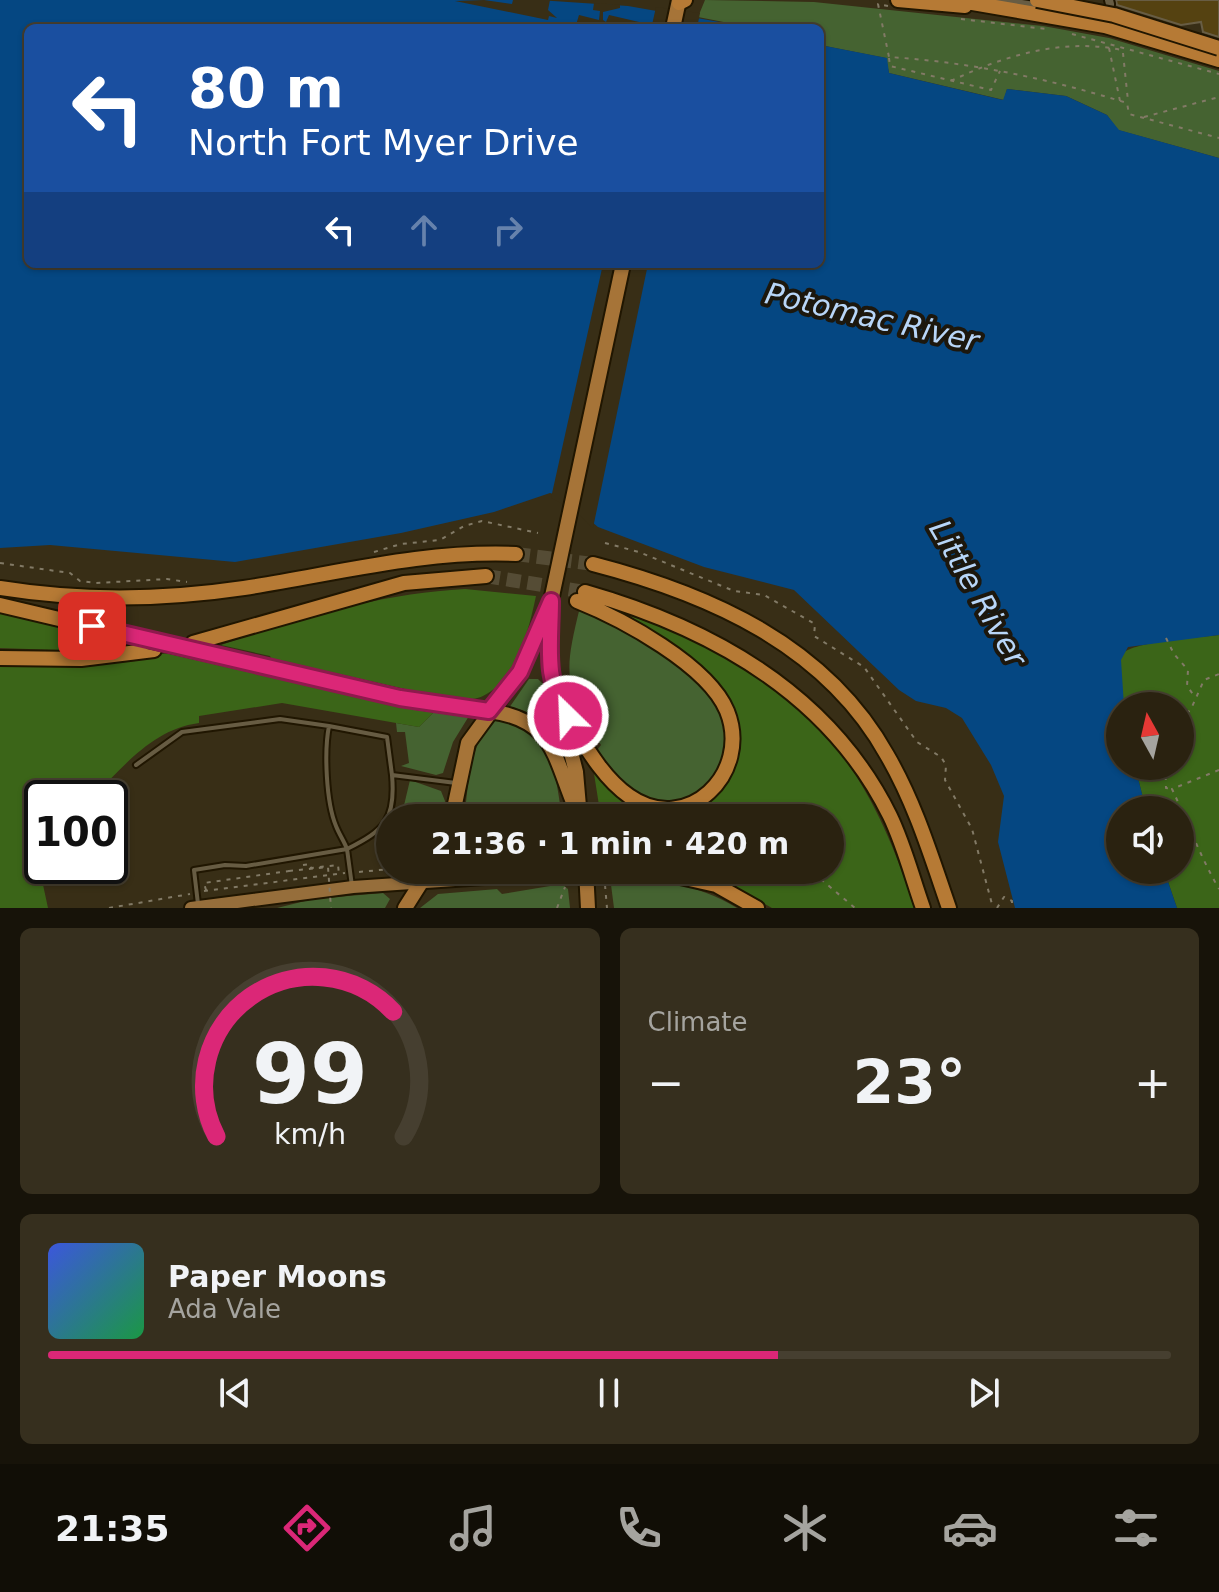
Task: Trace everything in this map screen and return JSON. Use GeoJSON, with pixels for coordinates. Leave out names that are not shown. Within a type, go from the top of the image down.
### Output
{"type":"FeatureCollection","features":[{"type":"Feature","properties":{"kind":"highway"},"geometry":{"type":"LineString","coordinates":[[955,0],[1105,26],[1219,60]]}},
{"type":"Feature","properties":{"kind":"highway"},"geometry":{"type":"LineString","coordinates":[[1037,0],[1114,15],[1219,51]]}},
{"type":"Feature","properties":{"kind":"highway"},"geometry":{"type":"LineString","coordinates":[[674,24],[681,1]]}},
{"type":"Feature","properties":{"kind":"highway"},"geometry":{"type":"LineString","coordinates":[[896,3],[1017,10]]}},
{"type":"Feature","properties":{"kind":"highway"},"geometry":{"type":"LineString","coordinates":[[579,804],[576,772],[556,700],[549,656],[551,601],[622,268]]}},
{"type":"Feature","properties":{"kind":"highway"},"geometry":{"type":"LineString","coordinates":[[0,588],[92,598],[188,595],[425,557],[516,554]]}},
{"type":"Feature","properties":{"kind":"highway"},"geometry":{"type":"LineString","coordinates":[[593,564],[668,586],[738,616],[786,645],[829,680],[867,724],[896,771],[921,826],[949,908]]}},
{"type":"Feature","properties":{"kind":"highway"},"geometry":{"type":"LineString","coordinates":[[193,643],[404,583],[486,576]]}},
{"type":"Feature","properties":{"kind":"highway"},"geometry":{"type":"LineString","coordinates":[[556,700],[607,776],[643,805],[666,809],[689,806],[711,793],[727,769],[732,747],[730,722],[712,689],[651,638],[581,596],[656,616],[716,643],[772,677],[815,712],[842,740],[873,785],[898,835],[923,908]]}},
{"type":"Feature","properties":{"kind":"highway"},"geometry":{"type":"LineString","coordinates":[[454,804],[468,743],[520,672],[551,601]]}},
{"type":"Feature","properties":{"kind":"highway"},"geometry":{"type":"LineString","coordinates":[[0,605],[151,645],[210,654],[417,701],[517,716],[543,733],[555,752],[575,804]]}},
{"type":"Feature","properties":{"kind":"highway"},"geometry":{"type":"LineString","coordinates":[[0,658],[81,659],[151,645]]}},
{"type":"Feature","properties":{"kind":"highway"},"geometry":{"type":"LineString","coordinates":[[405,908],[421,884]]}},
{"type":"Feature","properties":{"kind":"highway"},"geometry":{"type":"LineString","coordinates":[[587,884],[588,908]]}},
{"type":"Feature","properties":{"kind":"highway"},"geometry":{"type":"LineString","coordinates":[[712,884],[757,908]]}},
{"type":"Feature","properties":{"kind":"main road"},"geometry":{"type":"LineString","coordinates":[[196,908],[376,884]]}},
{"type":"Feature","properties":{"kind":"street"},"geometry":{"type":"LineString","coordinates":[[996,0],[1112,20],[1219,51]]}},
{"type":"Feature","properties":{"kind":"lane"},"geometry":{"type":"LineString","coordinates":[[136,765],[182,732],[280,719],[387,737],[394,807],[390,816],[369,838],[347,849],[246,866],[225,865],[194,870],[196,908]]}},
{"type":"Feature","properties":{"kind":"lane"},"geometry":{"type":"LineString","coordinates":[[329,726],[325,748],[328,780],[336,827],[347,849],[353,887]]}},
{"type":"Feature","properties":{"kind":"lane"},"geometry":{"type":"LineString","coordinates":[[392,775],[458,783]]}},
{"type":"Feature","properties":{"kind":"path"},"geometry":{"type":"LineString","coordinates":[[896,3],[878,4],[890,66],[991,90],[1001,71]]}},
{"type":"Feature","properties":{"kind":"path"},"geometry":{"type":"LineString","coordinates":[[953,17],[1057,30]]}},
{"type":"Feature","properties":{"kind":"path"},"geometry":{"type":"LineString","coordinates":[[1070,33],[1219,74]]}},
{"type":"Feature","properties":{"kind":"path"},"geometry":{"type":"LineString","coordinates":[[1108,43],[1120,101]]}},
{"type":"Feature","properties":{"kind":"path"},"geometry":{"type":"LineString","coordinates":[[951,81],[982,68],[1049,48],[1122,47]]}},
{"type":"Feature","properties":{"kind":"path"},"geometry":{"type":"LineString","coordinates":[[1122,47],[1129,114],[1219,138]]}},
{"type":"Feature","properties":{"kind":"path"},"geometry":{"type":"LineString","coordinates":[[889,57],[1001,71],[1127,103]]}},
{"type":"Feature","properties":{"kind":"path"},"geometry":{"type":"LineString","coordinates":[[1143,117],[1219,97]]}},
{"type":"Feature","properties":{"kind":"path"},"geometry":{"type":"LineString","coordinates":[[373,552],[401,544],[440,540],[464,526],[482,521],[538,533]]}},
{"type":"Feature","properties":{"kind":"path"},"geometry":{"type":"LineString","coordinates":[[0,563],[70,573],[80,581],[96,583],[167,579],[190,582]]}},
{"type":"Feature","properties":{"kind":"path"},"geometry":{"type":"LineString","coordinates":[[1166,638],[1174,654],[1188,670],[1187,686],[1195,697],[1204,680],[1219,674]]}},
{"type":"Feature","properties":{"kind":"path"},"geometry":{"type":"LineString","coordinates":[[1166,780],[1166,788],[1172,789],[1219,770]]}},
{"type":"Feature","properties":{"kind":"path"},"geometry":{"type":"LineString","coordinates":[[1172,789],[1184,810],[1194,846],[1219,889]]}},
{"type":"Feature","properties":{"kind":"path"},"geometry":{"type":"LineString","coordinates":[[331,908],[328,867],[204,883],[207,891],[339,874],[337,858]]}},
{"type":"Feature","properties":{"kind":"path"},"geometry":{"type":"LineString","coordinates":[[289,871],[288,866],[338,865]]}},
{"type":"Feature","properties":{"kind":"path"},"geometry":{"type":"LineString","coordinates":[[361,872],[376,870]]}},
{"type":"Feature","properties":{"kind":"path"},"geometry":{"type":"LineString","coordinates":[[827,884],[855,908]]}},
{"type":"Feature","properties":{"kind":"path"},"geometry":{"type":"LineString","coordinates":[[605,885],[607,908]]}},
{"type":"Feature","properties":{"kind":"path"},"geometry":{"type":"LineString","coordinates":[[557,908],[565,887]]}},
{"type":"Feature","properties":{"kind":"path"},"geometry":{"type":"LineString","coordinates":[[109,908],[183,895]]}},
{"type":"Feature","properties":{"kind":"path"},"geometry":{"type":"LineString","coordinates":[[997,908],[1004,897],[1012,901],[1012,908]]}},
{"type":"Feature","properties":{"kind":"green space"},"geometry":{"type":"Polygon","coordinates":[[[705,0],[814,2],[1043,26],[1109,38],[1219,71],[1219,158],[1118,130],[1107,115],[1066,96],[1007,89],[1004,100],[889,73],[886,58],[824,46],[824,24],[734,24],[698,17],[705,0]]]}},
{"type":"Feature","properties":{"kind":"green space"},"geometry":{"type":"Polygon","coordinates":[[[465,589],[536,596],[520,652],[505,678],[483,696],[466,700],[381,689],[273,663],[270,656],[221,645],[341,608],[402,596],[465,589]]]}},
{"type":"Feature","properties":{"kind":"green space"},"geometry":{"type":"Polygon","coordinates":[[[580,607],[662,651],[683,666],[715,699],[726,722],[725,751],[709,785],[694,797],[677,803],[659,801],[641,794],[624,783],[597,750],[601,745],[580,708],[570,679],[571,649],[580,607]]]}},
{"type":"Feature","properties":{"kind":"green space"},"geometry":{"type":"Polygon","coordinates":[[[0,611],[136,644],[84,651],[0,648],[0,611]]]}},
{"type":"Feature","properties":{"kind":"green space"},"geometry":{"type":"Polygon","coordinates":[[[630,616],[686,637],[735,661],[777,689],[814,722],[845,760],[872,803],[895,852],[914,908],[772,908],[729,884],[844,884],[844,804],[662,804],[718,792],[734,718],[679,652],[630,616]]]}},
{"type":"Feature","properties":{"kind":"green space"},"geometry":{"type":"Polygon","coordinates":[[[1219,635],[1219,908],[1177,908],[1169,884],[1194,884],[1194,796],[1142,796],[1138,780],[1194,780],[1194,692],[1122,692],[1122,655],[1127,650],[1166,641],[1219,635]]]}},
{"type":"Feature","properties":{"kind":"green space"},"geometry":{"type":"Polygon","coordinates":[[[176,652],[377,701],[435,711],[419,727],[282,703],[199,716],[199,723],[153,741],[110,780],[24,780],[24,884],[43,884],[48,908],[0,908],[0,666],[79,666],[176,652]]]}},
{"type":"Feature","properties":{"kind":"green space"},"geometry":{"type":"Polygon","coordinates":[[[529,679],[538,679],[545,686],[562,751],[541,721],[526,712],[509,708],[529,679]]]}},
{"type":"Feature","properties":{"kind":"green space"},"geometry":{"type":"Polygon","coordinates":[[[435,711],[469,716],[453,742],[443,773],[436,775],[401,766],[409,763],[405,732],[397,732],[396,723],[419,727],[435,711]]]}},
{"type":"Feature","properties":{"kind":"green space"},"geometry":{"type":"Polygon","coordinates":[[[495,720],[529,732],[539,742],[553,768],[560,804],[466,804],[475,753],[486,730],[495,720]]]}},
{"type":"Feature","properties":{"kind":"green space"},"geometry":{"type":"Polygon","coordinates":[[[592,761],[639,804],[599,804],[592,761]]]}},
{"type":"Feature","properties":{"kind":"green space"},"geometry":{"type":"Polygon","coordinates":[[[410,780],[441,791],[445,801],[444,804],[404,804],[410,780]]]}},
{"type":"Feature","properties":{"kind":"green space"},"geometry":{"type":"Polygon","coordinates":[[[562,884],[568,889],[570,908],[420,908],[438,894],[497,889],[502,894],[562,884]]]}},
{"type":"Feature","properties":{"kind":"green space"},"geometry":{"type":"Polygon","coordinates":[[[611,884],[676,884],[706,893],[737,908],[614,908],[611,884]]]}},
{"type":"Feature","properties":{"kind":"green space"},"geometry":{"type":"Polygon","coordinates":[[[383,893],[390,899],[385,908],[277,908],[313,899],[383,893]]]}},
{"type":"Feature","properties":{"kind":"water"},"geometry":{"type":"Polygon","coordinates":[[[0,0],[538,0],[628,6],[731,24],[24,24],[24,268],[824,268],[824,46],[887,58],[889,73],[1003,100],[1007,89],[1066,96],[1107,115],[1119,130],[1219,158],[1219,635],[1128,647],[1121,660],[1123,692],[1106,692],[1106,780],[1138,780],[1142,796],[1106,796],[1106,884],[1169,884],[1177,908],[1015,908],[998,842],[1004,796],[991,765],[962,718],[946,708],[916,701],[899,690],[794,590],[704,567],[598,527],[561,496],[550,493],[494,512],[401,533],[235,562],[50,545],[0,548],[0,0]]]}},
{"type":"Feature","properties":{"kind":"pier"},"geometry":{"type":"Polygon","coordinates":[[[484,0],[512,4],[513,0],[550,0],[548,10],[557,18],[549,16],[548,20],[455,1],[484,0]]]}},
{"type":"Feature","properties":{"kind":"pier"},"geometry":{"type":"Polygon","coordinates":[[[594,3],[620,5],[620,8],[603,12],[603,20],[606,22],[609,15],[648,24],[576,24],[579,15],[599,20],[600,11],[593,10],[594,3]]]}},
{"type":"Feature","properties":{"kind":"pier"},"geometry":{"type":"Polygon","coordinates":[[[656,7],[700,13],[698,24],[652,24],[656,7]]]}},
{"type":"Feature","properties":{"kind":"pier"},"geometry":{"type":"Polygon","coordinates":[[[602,268],[647,268],[593,528],[573,509],[551,498],[602,268]]]}},
{"type":"Feature","properties":{"kind":"building"},"geometry":{"type":"Polygon","coordinates":[[[1116,0],[1219,0],[1219,37],[1203,32],[1201,22],[1181,25],[1117,5],[1116,0]]]}},
{"type":"Feature","properties":{"kind":"tunnel"},"geometry":{"type":"LineString","coordinates":[[516,554],[593,564]]}},
{"type":"Feature","properties":{"kind":"tunnel"},"geometry":{"type":"LineString","coordinates":[[486,576],[585,592]]}},
{"type":"Feature","properties":{"kind":"route"},"geometry":{"type":"LineString","coordinates":[[92,626],[400,698],[489,711],[520,672],[551,601],[550,670],[556,700],[568,716]]}},
{"type":"Feature","properties":{"kind":"water label","name":"Potomac River"},"geometry":{"type":"Point","coordinates":[872,317]}},
{"type":"Feature","properties":{"kind":"water label","name":"Little River"},"geometry":{"type":"Point","coordinates":[978,593]}}]}
